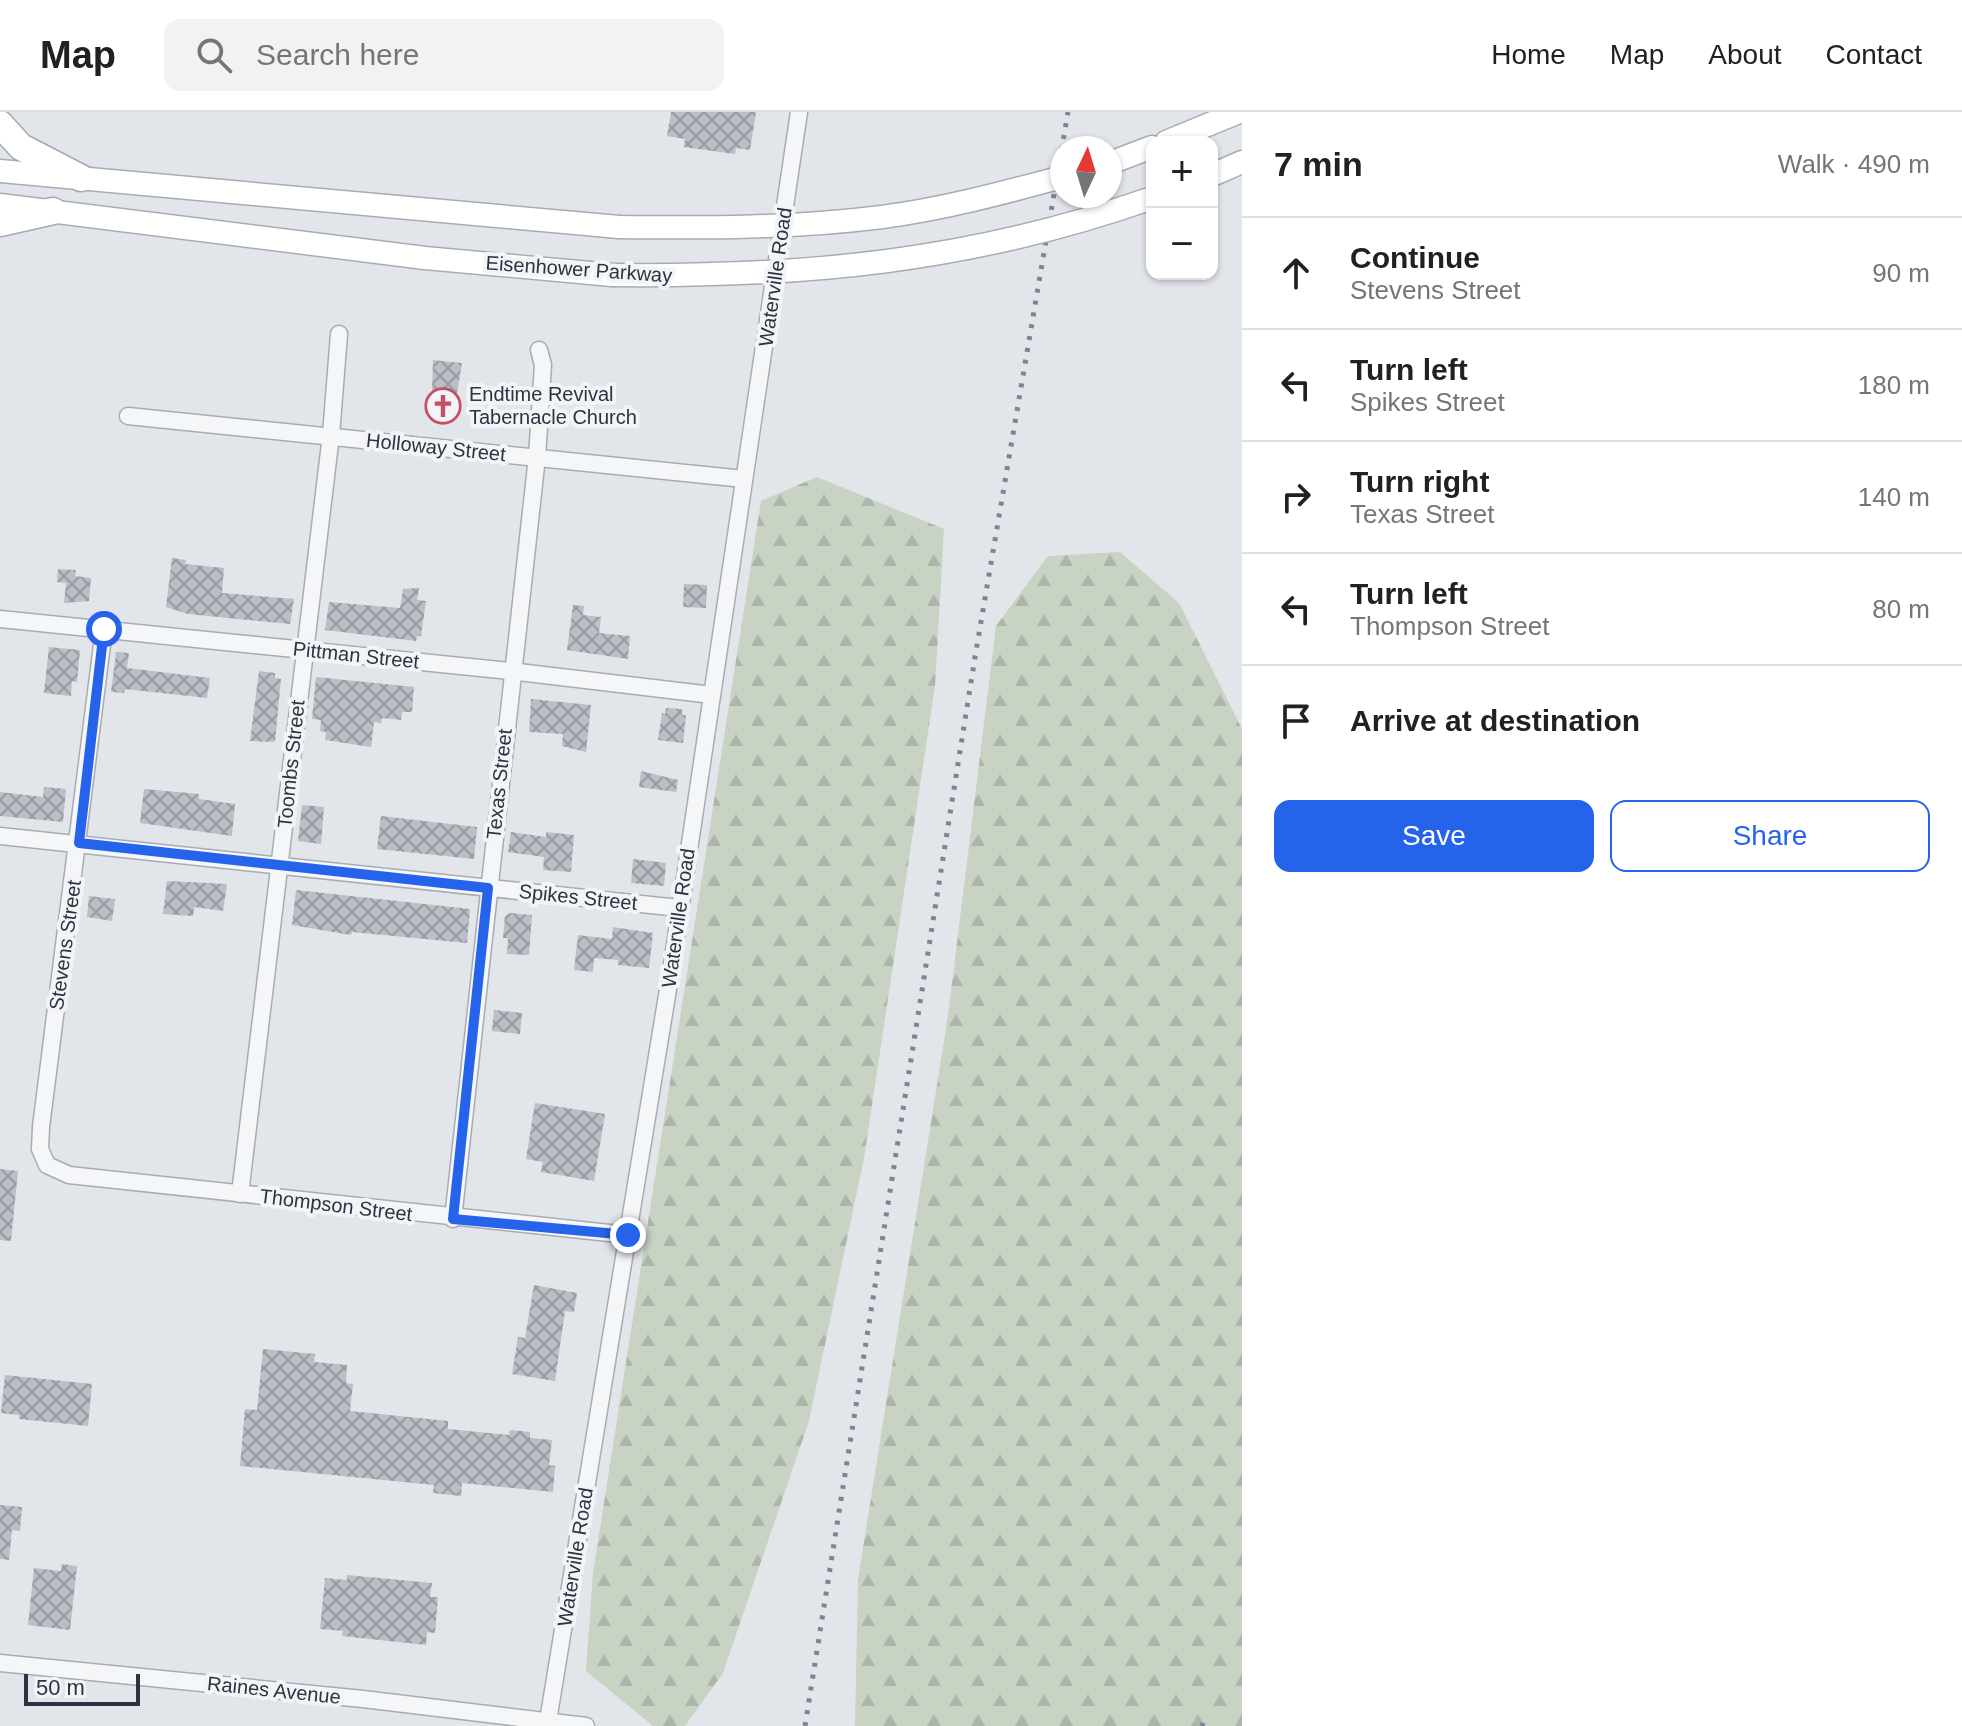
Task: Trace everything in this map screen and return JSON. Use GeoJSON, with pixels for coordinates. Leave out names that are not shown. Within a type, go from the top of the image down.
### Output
{"type":"FeatureCollection","features":[{"type":"Feature","properties":{"kind":"main road"},"geometry":{"type":"LineString","coordinates":[[0,124],[21,147],[81,178]]}},
{"type":"Feature","properties":{"kind":"main road"},"geometry":{"type":"LineString","coordinates":[[0,223],[53,211]]}},
{"type":"Feature","properties":{"kind":"street","name":"Waterville Road"},"geometry":{"type":"LineString","coordinates":[[548,1721],[628,1235],[799,112]]}},
{"type":"Feature","properties":{"kind":"street"},"geometry":{"type":"LineString","coordinates":[[1181,136],[1239,112]]}},
{"type":"Feature","properties":{"kind":"street"},"geometry":{"type":"LineString","coordinates":[[1122,158],[1146,149]]}},
{"type":"Feature","properties":{"kind":"street"},"geometry":{"type":"LineString","coordinates":[[1218,172],[1242,162]]}},
{"type":"Feature","properties":{"kind":"street"},"geometry":{"type":"LineString","coordinates":[[0,171],[619,227],[772,227],[883,217],[976,199],[1050,180]]}},
{"type":"Feature","properties":{"kind":"street","name":"Eisenhower Parkway"},"geometry":{"type":"LineString","coordinates":[[0,205],[425,258],[612,275],[722,276],[902,261],[1021,238],[1146,200]]}},
{"type":"Feature","properties":{"kind":"street","name":"Toombs Street"},"geometry":{"type":"LineString","coordinates":[[240,1194],[331,435],[339,334]]}},
{"type":"Feature","properties":{"kind":"street","name":"Texas Street"},"geometry":{"type":"LineString","coordinates":[[453,1219],[510,671],[537,457],[543,365],[539,350]]}},
{"type":"Feature","properties":{"kind":"street","name":"Holloway Street"},"geometry":{"type":"LineString","coordinates":[[128,416],[744,479]]}},
{"type":"Feature","properties":{"kind":"street","name":"Pittman Street"},"geometry":{"type":"LineString","coordinates":[[0,619],[510,671],[712,695]]}},
{"type":"Feature","properties":{"kind":"street","name":"Stevens Street"},"geometry":{"type":"LineString","coordinates":[[47,1165],[40,1149],[41,1127],[104,629]]}},
{"type":"Feature","properties":{"kind":"street","name":"Spikes Street"},"geometry":{"type":"LineString","coordinates":[[0,836],[679,908]]}},
{"type":"Feature","properties":{"kind":"street","name":"Thompson Street"},"geometry":{"type":"LineString","coordinates":[[47,1165],[69,1175],[453,1219],[628,1235]]}},
{"type":"Feature","properties":{"kind":"street","name":"Raines Avenue"},"geometry":{"type":"LineString","coordinates":[[0,1663],[586,1726]]}},
{"type":"Feature","properties":{"kind":"green space"},"geometry":{"type":"Polygon","coordinates":[[[817,477],[944,529],[935,686],[864,1158],[809,1421],[723,1673],[685,1726],[653,1726],[586,1671],[593,1573],[761,501],[817,477]]]}},
{"type":"Feature","properties":{"kind":"green space"},"geometry":{"type":"Polygon","coordinates":[[[1120,552],[1179,603],[1242,729],[1242,1726],[855,1726],[858,1579],[948,1016],[996,626],[1048,556],[1120,552]]]}},
{"type":"Feature","properties":{"kind":"building"},"geometry":{"type":"Polygon","coordinates":[[[671,112],[756,112],[750,150],[736,148],[735,154],[684,147],[685,139],[667,136],[671,112]]]}},
{"type":"Feature","properties":{"kind":"building","name":"Endtime Revival Tabernacle Church"},"geometry":{"type":"Polygon","coordinates":[[[433,360],[462,363],[452,422],[431,421],[433,360]]]}},
{"type":"Feature","properties":{"kind":"building"},"geometry":{"type":"Polygon","coordinates":[[[172,558],[186,560],[185,564],[224,568],[222,593],[294,599],[290,624],[188,614],[166,607],[172,558]]]}},
{"type":"Feature","properties":{"kind":"building"},"geometry":{"type":"Polygon","coordinates":[[[58,569],[76,570],[75,576],[91,578],[89,601],[64,603],[66,583],[57,582],[58,569]]]}},
{"type":"Feature","properties":{"kind":"building"},"geometry":{"type":"Polygon","coordinates":[[[684,584],[707,585],[706,608],[683,607],[684,584]]]}},
{"type":"Feature","properties":{"kind":"building"},"geometry":{"type":"Polygon","coordinates":[[[419,588],[417,600],[426,601],[421,636],[417,636],[416,641],[325,630],[329,602],[400,608],[403,589],[419,588]]]}},
{"type":"Feature","properties":{"kind":"building"},"geometry":{"type":"Polygon","coordinates":[[[573,605],[584,606],[583,615],[601,617],[599,633],[630,636],[628,659],[567,650],[573,605]]]}},
{"type":"Feature","properties":{"kind":"building"},"geometry":{"type":"Polygon","coordinates":[[[49,647],[80,650],[77,682],[72,681],[71,696],[44,693],[49,647]]]}},
{"type":"Feature","properties":{"kind":"building"},"geometry":{"type":"Polygon","coordinates":[[[116,652],[129,653],[127,668],[210,678],[207,698],[125,689],[124,693],[111,692],[116,652]]]}},
{"type":"Feature","properties":{"kind":"building"},"geometry":{"type":"Polygon","coordinates":[[[259,671],[275,673],[275,678],[281,679],[275,742],[250,741],[259,671]]]}},
{"type":"Feature","properties":{"kind":"building"},"geometry":{"type":"Polygon","coordinates":[[[316,677],[414,687],[412,712],[402,712],[401,720],[382,718],[381,723],[374,722],[371,747],[325,740],[326,732],[320,731],[321,720],[312,719],[316,677]]]}},
{"type":"Feature","properties":{"kind":"building"},"geometry":{"type":"Polygon","coordinates":[[[531,699],[591,705],[586,752],[562,746],[563,734],[529,732],[531,699]]]}},
{"type":"Feature","properties":{"kind":"building"},"geometry":{"type":"Polygon","coordinates":[[[666,708],[682,709],[682,715],[686,715],[683,743],[658,740],[662,713],[665,714],[666,708]]]}},
{"type":"Feature","properties":{"kind":"building"},"geometry":{"type":"Polygon","coordinates":[[[641,771],[678,780],[676,792],[639,787],[641,771]]]}},
{"type":"Feature","properties":{"kind":"building"},"geometry":{"type":"Polygon","coordinates":[[[44,787],[66,789],[63,822],[0,816],[0,792],[43,797],[44,787]]]}},
{"type":"Feature","properties":{"kind":"building"},"geometry":{"type":"Polygon","coordinates":[[[144,789],[199,794],[199,799],[235,804],[232,836],[140,823],[144,789]]]}},
{"type":"Feature","properties":{"kind":"building"},"geometry":{"type":"Polygon","coordinates":[[[302,805],[324,807],[321,844],[298,841],[302,805]]]}},
{"type":"Feature","properties":{"kind":"building"},"geometry":{"type":"Polygon","coordinates":[[[381,816],[477,827],[474,859],[377,849],[381,816]]]}},
{"type":"Feature","properties":{"kind":"building"},"geometry":{"type":"Polygon","coordinates":[[[511,832],[546,837],[546,832],[574,835],[571,872],[543,870],[544,857],[508,852],[511,832]]]}},
{"type":"Feature","properties":{"kind":"building"},"geometry":{"type":"Polygon","coordinates":[[[633,859],[666,863],[664,886],[631,883],[633,859]]]}},
{"type":"Feature","properties":{"kind":"building"},"geometry":{"type":"Polygon","coordinates":[[[167,881],[227,884],[223,911],[194,907],[193,916],[163,914],[167,881]]]}},
{"type":"Feature","properties":{"kind":"building"},"geometry":{"type":"Polygon","coordinates":[[[296,890],[470,909],[467,943],[352,932],[351,935],[292,925],[296,890]]]}},
{"type":"Feature","properties":{"kind":"building"},"geometry":{"type":"Polygon","coordinates":[[[89,896],[115,899],[112,921],[87,917],[89,896]]]}},
{"type":"Feature","properties":{"kind":"building"},"geometry":{"type":"Polygon","coordinates":[[[510,913],[532,915],[529,955],[507,954],[508,938],[503,938],[505,916],[510,913]]]}},
{"type":"Feature","properties":{"kind":"building"},"geometry":{"type":"Polygon","coordinates":[[[613,927],[653,933],[649,968],[618,965],[618,960],[594,958],[593,972],[574,970],[578,935],[612,939],[613,927]]]}},
{"type":"Feature","properties":{"kind":"building"},"geometry":{"type":"Polygon","coordinates":[[[494,1010],[522,1013],[520,1034],[492,1031],[494,1010]]]}},
{"type":"Feature","properties":{"kind":"building"},"geometry":{"type":"Polygon","coordinates":[[[535,1103],[605,1114],[594,1181],[541,1172],[543,1162],[526,1159],[535,1103]]]}},
{"type":"Feature","properties":{"kind":"building"},"geometry":{"type":"Polygon","coordinates":[[[0,1169],[18,1171],[11,1241],[0,1240],[0,1169]]]}},
{"type":"Feature","properties":{"kind":"building"},"geometry":{"type":"Polygon","coordinates":[[[534,1285],[577,1293],[574,1312],[565,1311],[555,1381],[512,1374],[518,1337],[525,1338],[534,1285]]]}},
{"type":"Feature","properties":{"kind":"building"},"geometry":{"type":"Polygon","coordinates":[[[263,1349],[315,1354],[314,1362],[347,1365],[346,1383],[353,1384],[350,1411],[448,1421],[448,1429],[509,1435],[510,1430],[530,1432],[530,1438],[552,1440],[549,1465],[555,1466],[553,1492],[462,1483],[461,1496],[433,1493],[434,1485],[240,1466],[245,1409],[257,1410],[263,1349]]]}},
{"type":"Feature","properties":{"kind":"building"},"geometry":{"type":"Polygon","coordinates":[[[5,1375],[92,1384],[88,1426],[19,1419],[19,1415],[1,1413],[5,1375]]]}},
{"type":"Feature","properties":{"kind":"building"},"geometry":{"type":"Polygon","coordinates":[[[0,1505],[22,1507],[20,1531],[12,1530],[9,1560],[0,1559],[0,1505]]]}},
{"type":"Feature","properties":{"kind":"building"},"geometry":{"type":"Polygon","coordinates":[[[62,1564],[77,1566],[70,1630],[28,1625],[34,1568],[61,1571],[62,1564]]]}},
{"type":"Feature","properties":{"kind":"building"},"geometry":{"type":"Polygon","coordinates":[[[347,1575],[432,1583],[430,1597],[438,1597],[435,1633],[427,1632],[426,1645],[342,1636],[343,1631],[320,1629],[325,1578],[347,1580],[347,1575]]]}},
{"type":"Feature","properties":{"kind":"railway"},"geometry":{"type":"LineString","coordinates":[[805,1726],[975,657],[1068,112]]}},
{"type":"Feature","properties":{"kind":"place","name":"Endtime Revival Tabernacle Church"},"geometry":{"type":"Point","coordinates":[443,406]}},
{"type":"Feature","properties":{"kind":"route"},"geometry":{"type":"LineString","coordinates":[[104,629],[79,843],[488,888],[453,1219],[628,1235]]}}]}
